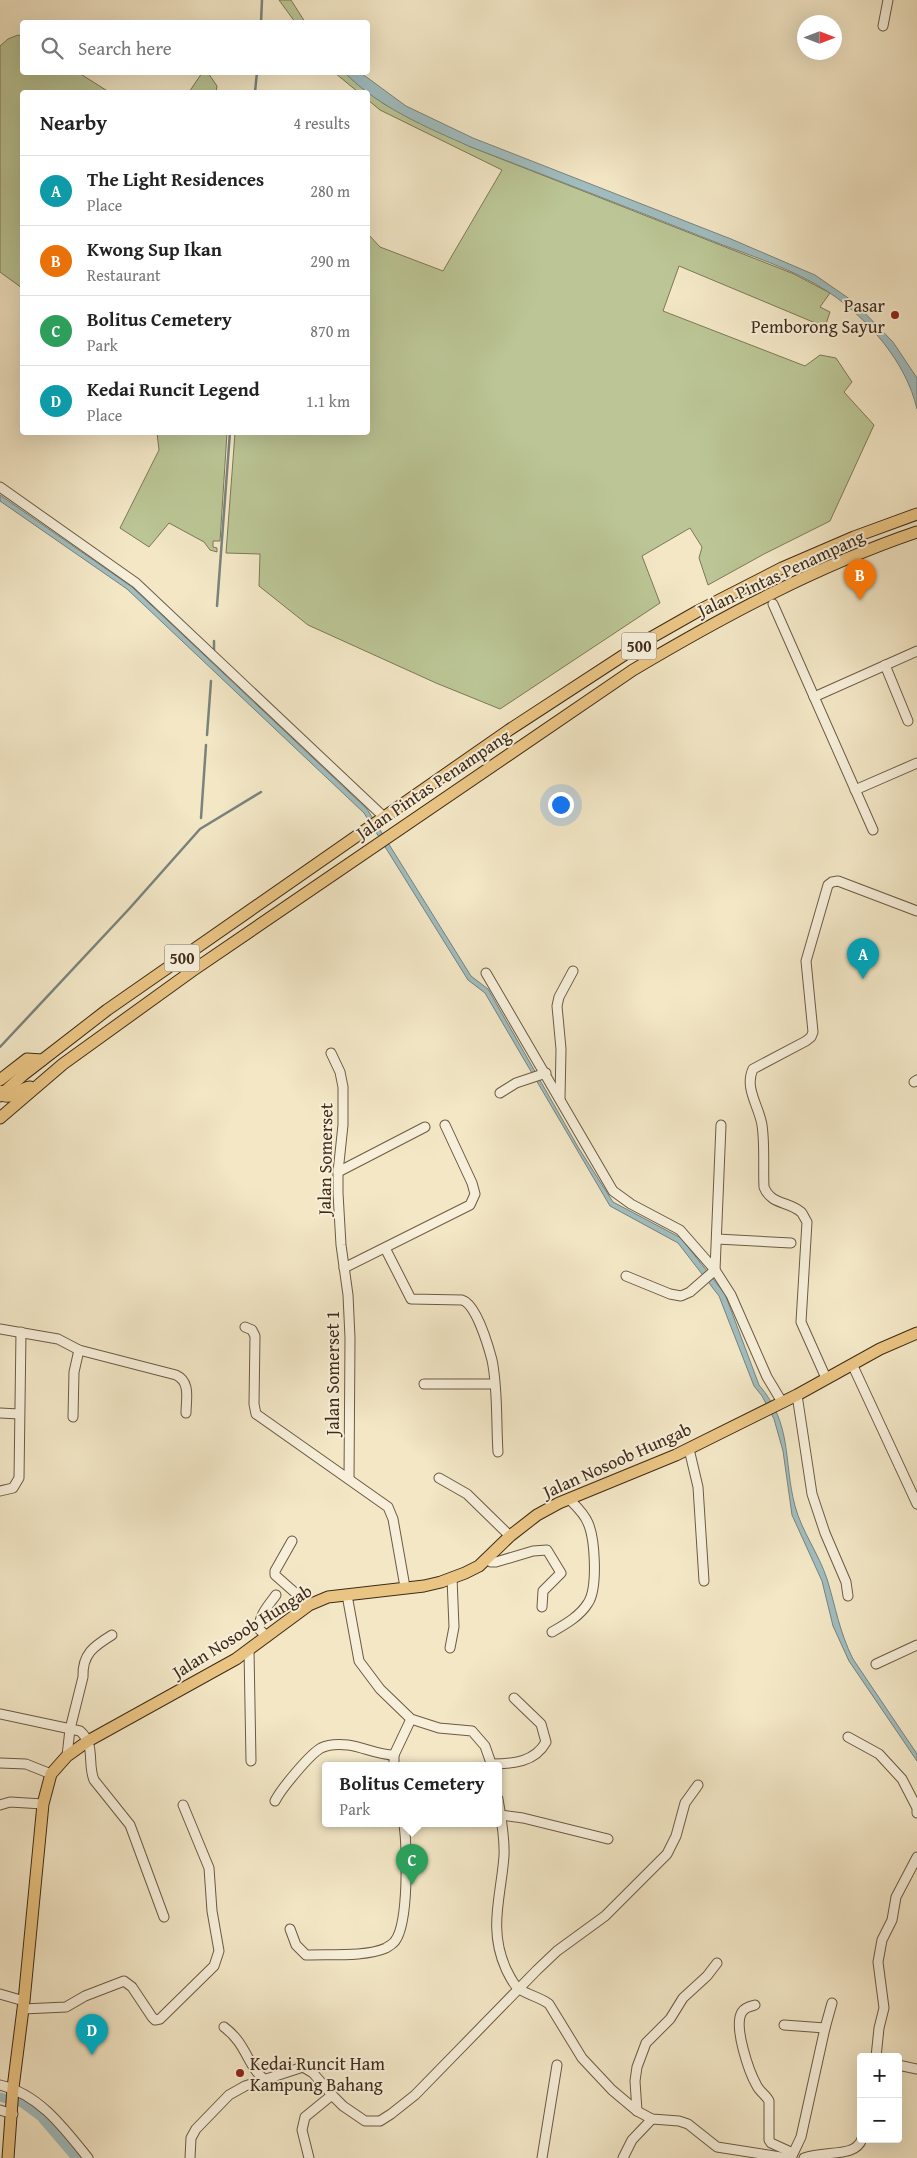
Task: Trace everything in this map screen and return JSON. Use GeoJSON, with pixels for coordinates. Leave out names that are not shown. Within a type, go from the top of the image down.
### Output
{"type":"FeatureCollection","features":[{"type":"Feature","properties":{"kind":"main road","name":"Jalan Pintas Penampang"},"geometry":{"type":"LineString","coordinates":[[1,1094],[114,1004],[510,730],[664,631],[782,568],[854,537],[917,514]]}},
{"type":"Feature","properties":{"kind":"main road","name":"Jalan Pintas Penampang"},"geometry":{"type":"LineString","coordinates":[[0,1118],[63,1064],[192,970],[633,670],[702,629],[746,606],[813,574],[885,543],[917,532]]}},
{"type":"Feature","properties":{"kind":"main road"},"geometry":{"type":"LineString","coordinates":[[0,1080],[6,1073],[27,1059],[42,1060]]}},
{"type":"Feature","properties":{"kind":"main road"},"geometry":{"type":"LineString","coordinates":[[1,1094],[11,1097],[24,1088],[37,1086]]}},
{"type":"Feature","properties":{"kind":"main road","name":"Jalan Nosoob Hungab"},"geometry":{"type":"LineString","coordinates":[[8,2158],[13,2092],[43,1804],[51,1774],[67,1756],[88,1741],[222,1667],[249,1650],[309,1605],[328,1598],[424,1586],[452,1578],[479,1566],[510,1536],[537,1514],[689,1449],[780,1404],[852,1364],[917,1333]]}},
{"type":"Feature","properties":{"kind":"street"},"geometry":{"type":"LineString","coordinates":[[883,26],[888,0]]}},
{"type":"Feature","properties":{"kind":"street"},"geometry":{"type":"LineString","coordinates":[[0,487],[136,583],[383,818]]}},
{"type":"Feature","properties":{"kind":"street"},"geometry":{"type":"LineString","coordinates":[[773,604],[779,594],[813,574]]}},
{"type":"Feature","properties":{"kind":"street"},"geometry":{"type":"LineString","coordinates":[[746,606],[761,602],[773,604]]}},
{"type":"Feature","properties":{"kind":"street"},"geometry":{"type":"LineString","coordinates":[[773,604],[873,830]]}},
{"type":"Feature","properties":{"kind":"street"},"geometry":{"type":"LineString","coordinates":[[814,697],[917,651]]}},
{"type":"Feature","properties":{"kind":"street"},"geometry":{"type":"LineString","coordinates":[[885,665],[908,721]]}},
{"type":"Feature","properties":{"kind":"street"},"geometry":{"type":"LineString","coordinates":[[855,790],[917,763]]}},
{"type":"Feature","properties":{"kind":"street"},"geometry":{"type":"LineString","coordinates":[[826,1378],[800,1322],[807,1222],[799,1211],[772,1199],[766,1194],[764,1187],[762,1124],[749,1085],[749,1077],[753,1069],[806,1041],[813,1032],[806,961],[828,885],[838,881],[917,912]]}},
{"type":"Feature","properties":{"kind":"street"},"geometry":{"type":"LineString","coordinates":[[560,1098],[561,1049],[557,1006],[559,997],[573,971]]}},
{"type":"Feature","properties":{"kind":"street"},"geometry":{"type":"LineString","coordinates":[[486,974],[613,1191],[631,1204],[680,1230],[732,1295],[766,1377],[780,1404]]}},
{"type":"Feature","properties":{"kind":"street","name":"Jalan Somerset"},"geometry":{"type":"LineString","coordinates":[[332,1054],[340,1072],[343,1087],[343,1125],[338,1172],[339,1217],[344,1268]]}},
{"type":"Feature","properties":{"kind":"street"},"geometry":{"type":"LineString","coordinates":[[500,1093],[516,1082],[546,1074]]}},
{"type":"Feature","properties":{"kind":"street"},"geometry":{"type":"LineString","coordinates":[[344,1268],[470,1205],[474,1194],[472,1182],[445,1126]]}},
{"type":"Feature","properties":{"kind":"street"},"geometry":{"type":"LineString","coordinates":[[626,1276],[670,1294],[681,1296],[704,1282],[714,1273],[721,1126]]}},
{"type":"Feature","properties":{"kind":"street"},"geometry":{"type":"LineString","coordinates":[[338,1172],[425,1127]]}},
{"type":"Feature","properties":{"kind":"street"},"geometry":{"type":"LineString","coordinates":[[717,1239],[791,1243]]}},
{"type":"Feature","properties":{"kind":"street"},"geometry":{"type":"LineString","coordinates":[[385,1248],[411,1298],[455,1299],[467,1301],[471,1306],[492,1359],[498,1452]]}},
{"type":"Feature","properties":{"kind":"street","name":"Jalan Somerset 1"},"geometry":{"type":"LineString","coordinates":[[344,1268],[350,1338],[349,1479]]}},
{"type":"Feature","properties":{"kind":"street","name":"Jalan Somerset 1"},"geometry":{"type":"LineString","coordinates":[[245,1327],[252,1330],[255,1336],[254,1404],[256,1414],[383,1502],[391,1512],[405,1587]]}},
{"type":"Feature","properties":{"kind":"street"},"geometry":{"type":"LineString","coordinates":[[0,1329],[58,1338],[79,1350],[182,1378],[186,1386],[186,1413]]}},
{"type":"Feature","properties":{"kind":"street"},"geometry":{"type":"LineString","coordinates":[[0,1491],[6,1491],[17,1484],[20,1470],[21,1332]]}},
{"type":"Feature","properties":{"kind":"street"},"geometry":{"type":"LineString","coordinates":[[73,1417],[74,1372],[79,1350]]}},
{"type":"Feature","properties":{"kind":"street"},"geometry":{"type":"LineString","coordinates":[[852,1364],[917,1504]]}},
{"type":"Feature","properties":{"kind":"street"},"geometry":{"type":"LineString","coordinates":[[424,1384],[494,1384]]}},
{"type":"Feature","properties":{"kind":"street"},"geometry":{"type":"LineString","coordinates":[[797,1395],[812,1494],[825,1534],[846,1582],[848,1596]]}},
{"type":"Feature","properties":{"kind":"street"},"geometry":{"type":"LineString","coordinates":[[0,1413],[19,1414]]}},
{"type":"Feature","properties":{"kind":"street"},"geometry":{"type":"LineString","coordinates":[[689,1449],[698,1487],[704,1581]]}},
{"type":"Feature","properties":{"kind":"street"},"geometry":{"type":"LineString","coordinates":[[439,1478],[467,1494],[510,1536]]}},
{"type":"Feature","properties":{"kind":"street"},"geometry":{"type":"LineString","coordinates":[[552,1632],[580,1613],[589,1601],[593,1591],[591,1530],[584,1516],[569,1499]]}},
{"type":"Feature","properties":{"kind":"street"},"geometry":{"type":"LineString","coordinates":[[292,1541],[275,1571],[275,1575],[309,1605]]}},
{"type":"Feature","properties":{"kind":"street"},"geometry":{"type":"LineString","coordinates":[[487,1558],[491,1562],[496,1562],[533,1550],[547,1550],[561,1573],[543,1591],[542,1607]]}},
{"type":"Feature","properties":{"kind":"street"},"geometry":{"type":"LineString","coordinates":[[450,1648],[454,1627],[452,1578]]}},
{"type":"Feature","properties":{"kind":"street"},"geometry":{"type":"LineString","coordinates":[[266,1636],[259,1629],[259,1622],[262,1613],[276,1595]]}},
{"type":"Feature","properties":{"kind":"street"},"geometry":{"type":"LineString","coordinates":[[347,1595],[359,1661],[380,1689],[411,1719],[439,1728],[472,1731],[485,1746],[491,1762]]}},
{"type":"Feature","properties":{"kind":"street"},"geometry":{"type":"LineString","coordinates":[[67,1756],[70,1729],[83,1676],[82,1665],[85,1658],[112,1635]]}},
{"type":"Feature","properties":{"kind":"street"},"geometry":{"type":"LineString","coordinates":[[876,1664],[917,1645]]}},
{"type":"Feature","properties":{"kind":"street"},"geometry":{"type":"LineString","coordinates":[[249,1650],[251,1761]]}},
{"type":"Feature","properties":{"kind":"street"},"geometry":{"type":"LineString","coordinates":[[502,1764],[518,1763],[539,1751],[546,1742],[541,1724],[514,1698]]}},
{"type":"Feature","properties":{"kind":"street"},"geometry":{"type":"LineString","coordinates":[[0,1714],[80,1731],[88,1741],[94,1780],[130,1825],[164,1917]]}},
{"type":"Feature","properties":{"kind":"street"},"geometry":{"type":"LineString","coordinates":[[394,1762],[394,1755],[411,1719]]}},
{"type":"Feature","properties":{"kind":"street"},"geometry":{"type":"LineString","coordinates":[[848,1737],[879,1754],[902,1779],[917,1813]]}},
{"type":"Feature","properties":{"kind":"street"},"geometry":{"type":"LineString","coordinates":[[275,1801],[280,1790],[320,1748],[334,1744],[349,1745],[383,1755],[394,1755]]}},
{"type":"Feature","properties":{"kind":"street"},"geometry":{"type":"LineString","coordinates":[[0,1763],[26,1764],[51,1774]]}},
{"type":"Feature","properties":{"kind":"street"},"geometry":{"type":"LineString","coordinates":[[190,2158],[191,2138],[196,2129],[217,2106],[236,2090],[303,2067],[313,2073],[343,2106],[365,2121],[380,2121],[406,2103],[518,1988],[557,1951],[606,1916],[621,1898],[640,1883],[667,1854],[676,1836],[684,1803],[698,1786]]}},
{"type":"Feature","properties":{"kind":"street"},"geometry":{"type":"LineString","coordinates":[[0,1804],[10,1802],[43,1804]]}},
{"type":"Feature","properties":{"kind":"street"},"geometry":{"type":"LineString","coordinates":[[0,1994],[23,2005],[66,2007],[85,1996],[124,1981],[132,1987],[155,2020],[160,2019],[214,1966],[219,1951],[212,1912],[209,1868],[183,1806]]}},
{"type":"Feature","properties":{"kind":"street"},"geometry":{"type":"LineString","coordinates":[[502,1815],[523,1818],[608,1840]]}},
{"type":"Feature","properties":{"kind":"street"},"geometry":{"type":"LineString","coordinates":[[290,1928],[296,1946],[306,1954],[375,1952],[388,1947],[395,1941],[402,1923],[405,1900],[404,1827]]}},
{"type":"Feature","properties":{"kind":"street"},"geometry":{"type":"LineString","coordinates":[[502,1827],[504,1856],[496,1908],[497,1943],[510,1977],[518,1988],[541,1998],[549,2004],[582,2058],[612,2090],[637,2111],[652,2119],[679,2121],[688,2124],[717,2147],[790,2156]]}},
{"type":"Feature","properties":{"kind":"street"},"geometry":{"type":"LineString","coordinates":[[876,2053],[879,2028],[884,2008],[878,1962],[882,1940],[892,1920],[896,1897],[917,1857]]}},
{"type":"Feature","properties":{"kind":"street"},"geometry":{"type":"LineString","coordinates":[[637,2111],[635,2081],[637,2067],[646,2043],[670,2019],[683,1998],[707,1976],[717,1963]]}},
{"type":"Feature","properties":{"kind":"street"},"geometry":{"type":"LineString","coordinates":[[790,2156],[800,2138],[832,2003]]}},
{"type":"Feature","properties":{"kind":"street"},"geometry":{"type":"LineString","coordinates":[[756,2004],[745,2008],[740,2015],[740,2029],[744,2049],[758,2089],[769,2101],[769,2140],[790,2156]]}},
{"type":"Feature","properties":{"kind":"street"},"geometry":{"type":"LineString","coordinates":[[784,2025],[825,2028]]}},
{"type":"Feature","properties":{"kind":"street"},"geometry":{"type":"LineString","coordinates":[[224,2027],[235,2036],[259,2075],[265,2080]]}},
{"type":"Feature","properties":{"kind":"street"},"geometry":{"type":"LineString","coordinates":[[542,2158],[557,2065]]}},
{"type":"Feature","properties":{"kind":"street"},"geometry":{"type":"LineString","coordinates":[[902,2066],[917,2069]]}},
{"type":"Feature","properties":{"kind":"street"},"geometry":{"type":"LineString","coordinates":[[0,2086],[52,2115],[88,2158]]}},
{"type":"Feature","properties":{"kind":"street"},"geometry":{"type":"LineString","coordinates":[[308,2157],[302,2130],[304,2117],[332,2095]]}},
{"type":"Feature","properties":{"kind":"street"},"geometry":{"type":"LineString","coordinates":[[0,2110],[12,2112]]}},
{"type":"Feature","properties":{"kind":"street"},"geometry":{"type":"LineString","coordinates":[[624,2158],[632,2140],[652,2119]]}},
{"type":"Feature","properties":{"kind":"street"},"geometry":{"type":"LineString","coordinates":[[804,2158],[812,2156],[850,2157],[858,2152],[861,2143]]}},
{"type":"Feature","properties":{"kind":"green space"},"geometry":{"type":"Polygon","coordinates":[[[279,0],[291,0],[304,20],[294,20],[279,0]]]}},
{"type":"Feature","properties":{"kind":"green space"},"geometry":{"type":"Polygon","coordinates":[[[20,36],[20,75],[82,75],[106,90],[20,90],[20,287],[0,272],[0,46],[8,39],[20,36]]]}},
{"type":"Feature","properties":{"kind":"green space"},"geometry":{"type":"Polygon","coordinates":[[[201,75],[209,75],[217,86],[216,90],[190,90],[201,75]]]}},
{"type":"Feature","properties":{"kind":"green space"},"geometry":{"type":"Polygon","coordinates":[[[337,75],[348,75],[366,90],[356,90],[337,75]]]}},
{"type":"Feature","properties":{"kind":"green space"},"geometry":{"type":"Polygon","coordinates":[[[370,93],[384,104],[471,147],[794,274],[830,293],[820,307],[830,312],[825,327],[679,266],[663,311],[805,366],[820,355],[836,358],[852,382],[844,392],[874,425],[830,521],[708,585],[699,558],[702,547],[690,528],[642,556],[660,603],[500,709],[436,683],[308,625],[259,586],[260,554],[226,553],[235,435],[370,435],[370,236],[380,247],[443,271],[502,170],[380,110],[370,102],[370,93]]]}},
{"type":"Feature","properties":{"kind":"green space"},"geometry":{"type":"Polygon","coordinates":[[[157,435],[227,435],[220,541],[213,541],[213,547],[217,548],[217,552],[210,550],[204,542],[169,523],[149,547],[120,528],[159,450],[157,435]]]}},
{"type":"Feature","properties":{"kind":"water"},"geometry":{"type":"Polygon","coordinates":[[[347,75],[364,75],[406,106],[473,138],[731,239],[815,275],[854,302],[893,342],[917,378],[917,409],[912,392],[895,359],[872,329],[844,304],[816,284],[769,262],[454,140],[388,107],[370,94],[370,90],[365,90],[347,75]]]}},
{"type":"Feature","properties":{"kind":"water"},"geometry":{"type":"Polygon","coordinates":[[[0,495],[132,587],[367,809],[471,976],[488,989],[578,1147],[613,1202],[681,1238],[725,1294],[759,1385],[777,1414],[785,1443],[791,1489],[798,1516],[824,1570],[848,1649],[917,1754],[917,1761],[849,1661],[833,1626],[822,1581],[792,1515],[783,1451],[774,1419],[762,1396],[754,1386],[719,1296],[678,1243],[610,1206],[485,993],[468,980],[364,813],[127,589],[0,501],[0,495]]]}},
{"type":"Feature","properties":{"kind":"waterway"},"geometry":{"type":"LineString","coordinates":[[261,20],[262,0]]}},
{"type":"Feature","properties":{"kind":"waterway"},"geometry":{"type":"LineString","coordinates":[[255,90],[257,75]]}},
{"type":"Feature","properties":{"kind":"waterway"},"geometry":{"type":"LineString","coordinates":[[217,606],[230,435]]}},
{"type":"Feature","properties":{"kind":"waterway"},"geometry":{"type":"LineString","coordinates":[[214,641],[214,652]]}},
{"type":"Feature","properties":{"kind":"waterway"},"geometry":{"type":"LineString","coordinates":[[207,735],[211,681]]}},
{"type":"Feature","properties":{"kind":"waterway"},"geometry":{"type":"LineString","coordinates":[[201,818],[206,745]]}},
{"type":"Feature","properties":{"kind":"waterway"},"geometry":{"type":"LineString","coordinates":[[0,1047],[129,909],[200,829],[261,792]]}},
{"type":"Feature","properties":{"kind":"waterway"},"geometry":{"type":"LineString","coordinates":[[0,2097],[22,2103],[41,2117],[76,2158]]}},
{"type":"Feature","properties":{"kind":"place","name":"Pasar Pemborong Sayur"},"geometry":{"type":"Point","coordinates":[895,315]}},
{"type":"Feature","properties":{"kind":"place","name":"Kwong Sup Ikan"},"geometry":{"type":"Point","coordinates":[860,600]}},
{"type":"Feature","properties":{"kind":"place","name":"The Light Residences"},"geometry":{"type":"Point","coordinates":[863,979]}},
{"type":"Feature","properties":{"kind":"place","name":"Bolitus Cemetery"},"geometry":{"type":"Point","coordinates":[412,1885]}},
{"type":"Feature","properties":{"kind":"place","name":"Kedai Runcit Legend"},"geometry":{"type":"Point","coordinates":[92,2055]}},
{"type":"Feature","properties":{"kind":"place","name":"Kedai Runcit Ham Kampung Bahang"},"geometry":{"type":"Point","coordinates":[240,2073]}}]}
